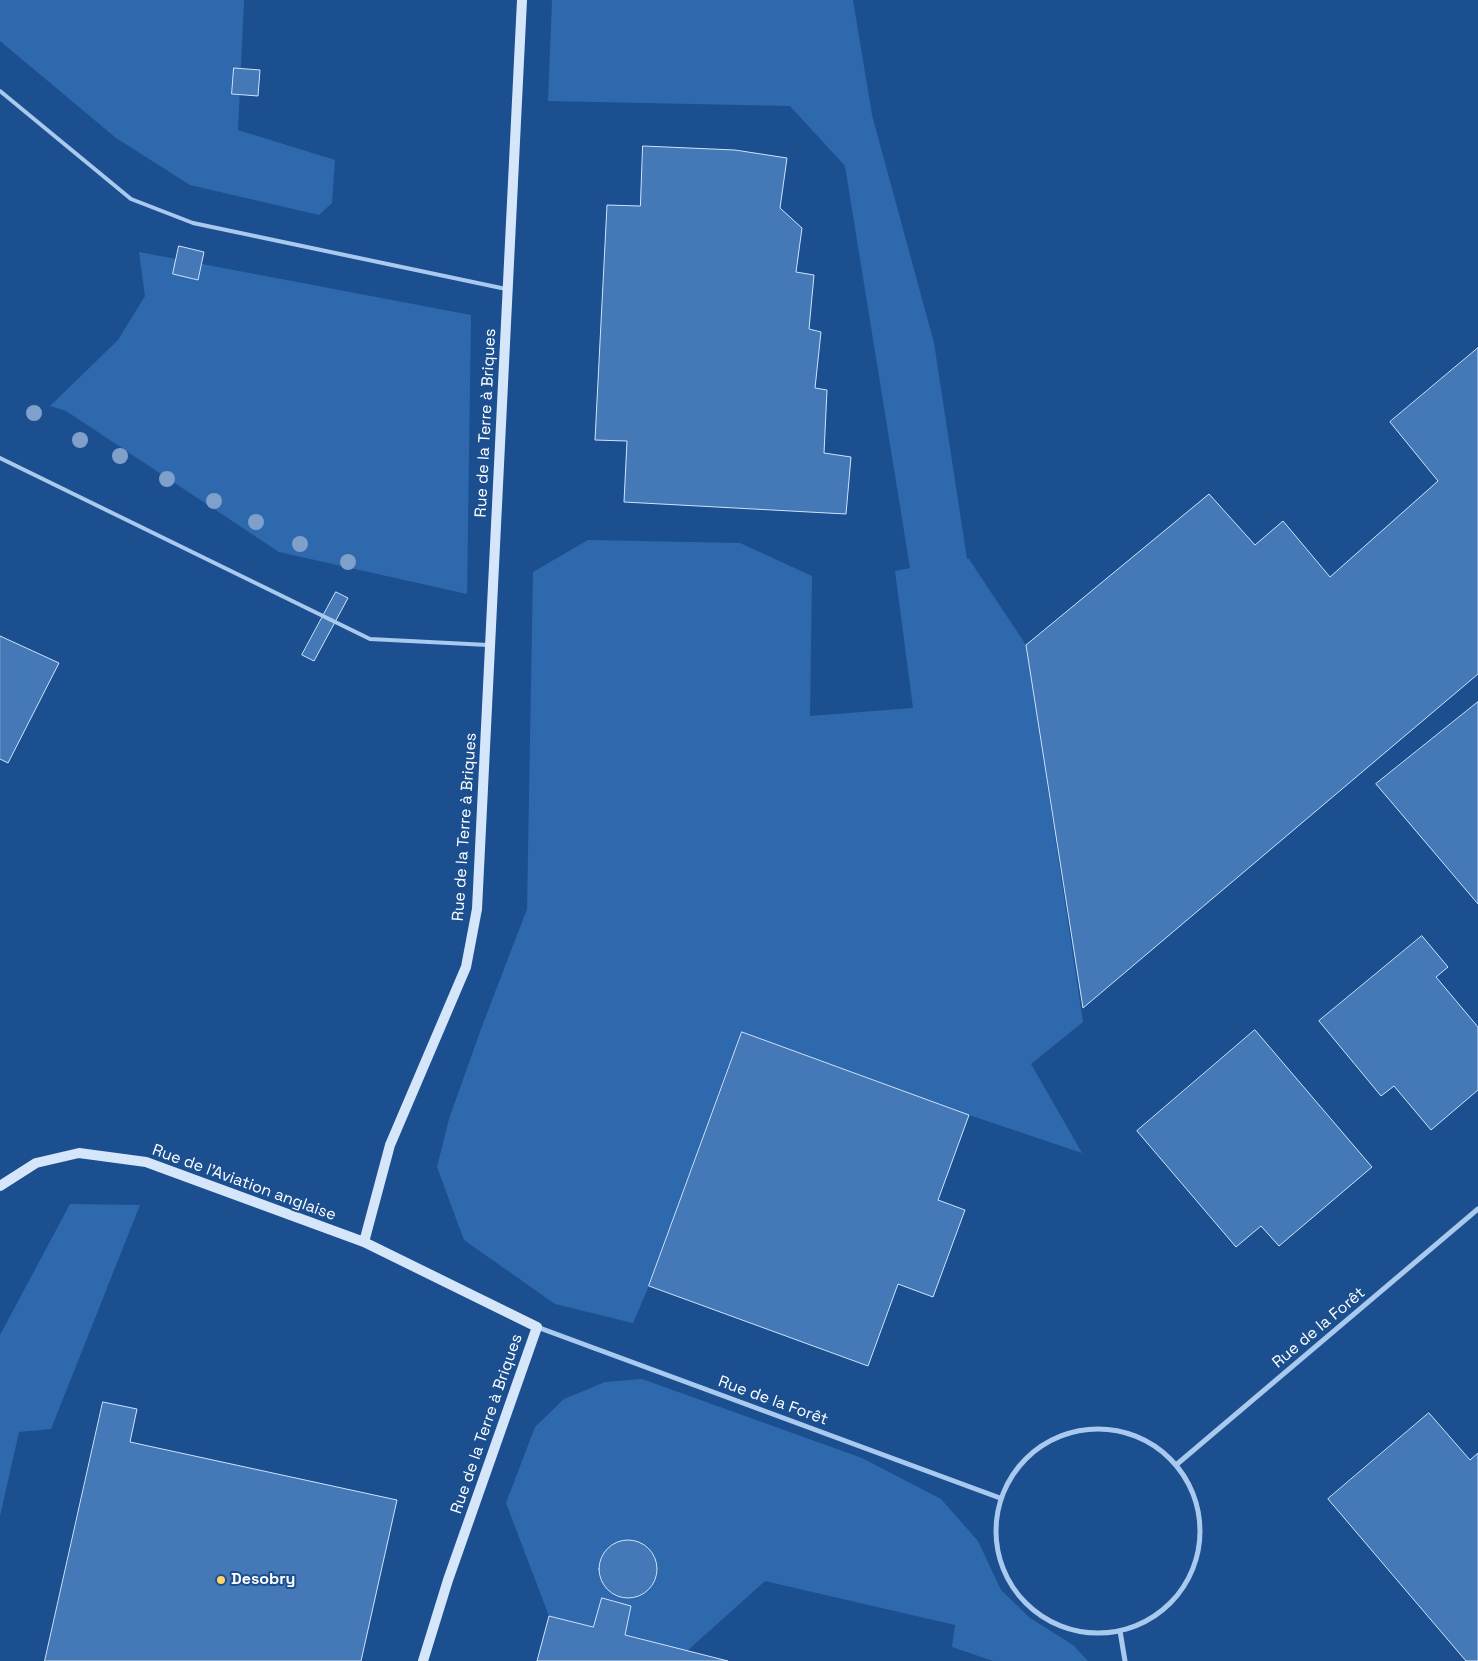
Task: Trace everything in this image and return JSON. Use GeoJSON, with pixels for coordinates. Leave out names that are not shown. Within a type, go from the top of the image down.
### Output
{"type":"FeatureCollection","features":[{"type":"Feature","properties":{"kind":"main road","name":"Rue de la Terre à Briques"},"geometry":{"type":"LineString","coordinates":[[423,1661],[448,1580],[537,1327],[364,1242],[390,1145],[466,967],[477,909],[522,0]]}},
{"type":"Feature","properties":{"kind":"main road","name":"Rue de l'Aviation anglaise"},"geometry":{"type":"LineString","coordinates":[[0,1186],[36,1163],[79,1153],[146,1162],[364,1242]]}},
{"type":"Feature","properties":{"kind":"street","name":"Rue de la Forêt"},"geometry":{"type":"LineString","coordinates":[[1176,1465],[1478,1209]]}},
{"type":"Feature","properties":{"kind":"street","name":"Rue de la Forêt"},"geometry":{"type":"LineString","coordinates":[[537,1327],[1000,1498]]}},
{"type":"Feature","properties":{"kind":"street"},"geometry":{"type":"LineString","coordinates":[[1094,1429],[1124,1432],[1152,1445],[1176,1465],[1191,1490],[1199,1519],[1198,1549],[1189,1577],[1172,1602],[1148,1620],[1120,1631],[1089,1633],[1059,1626],[1033,1610],[1012,1587],[999,1559],[995,1529],[1000,1498],[1015,1471],[1036,1449],[1064,1435],[1094,1429]]}},
{"type":"Feature","properties":{"kind":"street"},"geometry":{"type":"LineString","coordinates":[[1120,1631],[1125,1661]]}},
{"type":"Feature","properties":{"kind":"lane"},"geometry":{"type":"LineString","coordinates":[[0,91],[131,199],[193,223],[508,290]]}},
{"type":"Feature","properties":{"kind":"lane"},"geometry":{"type":"LineString","coordinates":[[0,458],[370,639],[490,645]]}},
{"type":"Feature","properties":{"kind":"shaded area"},"geometry":{"type":"Polygon","coordinates":[[[0,0],[244,0],[238,130],[335,160],[332,203],[319,215],[190,185],[116,138],[0,41],[0,0]]]}},
{"type":"Feature","properties":{"kind":"shaded area"},"geometry":{"type":"Polygon","coordinates":[[[552,0],[853,0],[872,115],[934,343],[967,559],[969,559],[1026,645],[1083,1022],[1031,1064],[1082,1153],[969,1115],[742,1032],[649,1286],[633,1323],[555,1304],[464,1240],[437,1167],[449,1119],[527,909],[533,572],[588,540],[740,543],[812,576],[810,716],[913,708],[895,571],[910,568],[845,166],[790,106],[548,101],[552,0]]]}},
{"type":"Feature","properties":{"kind":"shaded area"},"geometry":{"type":"Polygon","coordinates":[[[139,252],[471,315],[467,594],[279,552],[66,411],[50,406],[118,340],[145,296],[139,252]]]}},
{"type":"Feature","properties":{"kind":"shaded area"},"geometry":{"type":"Polygon","coordinates":[[[70,1204],[140,1205],[51,1429],[19,1432],[0,1516],[0,1335],[70,1204]]]}},
{"type":"Feature","properties":{"kind":"shaded area"},"geometry":{"type":"Polygon","coordinates":[[[642,1379],[862,1458],[941,1499],[978,1541],[1001,1590],[1030,1618],[1073,1645],[1088,1661],[993,1661],[952,1647],[955,1625],[765,1581],[687,1651],[625,1635],[631,1606],[602,1598],[593,1627],[549,1616],[506,1503],[535,1427],[564,1399],[605,1382],[642,1379]]]}},
{"type":"Feature","properties":{"kind":"building"},"geometry":{"type":"Polygon","coordinates":[[[234,68],[260,70],[258,96],[232,94],[234,68]]]}},
{"type":"Feature","properties":{"kind":"building"},"geometry":{"type":"Polygon","coordinates":[[[643,146],[735,150],[787,158],[780,208],[802,228],[796,272],[814,275],[809,329],[821,332],[815,388],[827,390],[824,453],[851,457],[846,514],[624,502],[627,441],[595,440],[607,205],[640,206],[643,146]]]}},
{"type":"Feature","properties":{"kind":"building"},"geometry":{"type":"Polygon","coordinates":[[[179,246],[204,252],[198,280],[173,274],[179,246]]]}},
{"type":"Feature","properties":{"kind":"building"},"geometry":{"type":"Polygon","coordinates":[[[1478,348],[1478,674],[1083,1008],[1026,645],[1209,494],[1255,545],[1283,521],[1330,577],[1438,481],[1390,422],[1478,348]]]}},
{"type":"Feature","properties":{"kind":"building"},"geometry":{"type":"Polygon","coordinates":[[[336,592],[348,598],[314,661],[302,655],[336,592]]]}},
{"type":"Feature","properties":{"kind":"building"},"geometry":{"type":"Polygon","coordinates":[[[0,636],[59,663],[8,763],[0,759],[0,636]]]}},
{"type":"Feature","properties":{"kind":"building"},"geometry":{"type":"Polygon","coordinates":[[[1478,702],[1478,904],[1376,784],[1478,702]]]}},
{"type":"Feature","properties":{"kind":"building"},"geometry":{"type":"Polygon","coordinates":[[[1422,936],[1448,967],[1436,977],[1478,1027],[1478,1090],[1431,1130],[1394,1086],[1381,1096],[1319,1021],[1422,936]]]}},
{"type":"Feature","properties":{"kind":"building"},"geometry":{"type":"Polygon","coordinates":[[[1255,1030],[1372,1167],[1279,1246],[1261,1226],[1236,1247],[1137,1131],[1255,1030]]]}},
{"type":"Feature","properties":{"kind":"building"},"geometry":{"type":"Polygon","coordinates":[[[742,1032],[969,1115],[938,1200],[965,1210],[933,1297],[898,1284],[868,1366],[649,1286],[742,1032]]]}},
{"type":"Feature","properties":{"kind":"building","name":"Desobry"},"geometry":{"type":"Polygon","coordinates":[[[103,1402],[137,1409],[130,1442],[397,1500],[361,1661],[45,1661],[103,1402]]]}},
{"type":"Feature","properties":{"kind":"building"},"geometry":{"type":"Polygon","coordinates":[[[1429,1413],[1470,1460],[1478,1453],[1478,1661],[1466,1661],[1328,1499],[1429,1413]]]}},
{"type":"Feature","properties":{"kind":"building"},"geometry":{"type":"Polygon","coordinates":[[[622,1540],[634,1540],[649,1548],[657,1563],[657,1575],[649,1590],[634,1598],[622,1598],[607,1590],[599,1575],[599,1563],[607,1548],[622,1540]]]}},
{"type":"Feature","properties":{"kind":"building"},"geometry":{"type":"Polygon","coordinates":[[[602,1598],[631,1606],[625,1635],[728,1661],[537,1661],[549,1616],[593,1627],[602,1598]]]}},
{"type":"Feature","properties":{"kind":"place","name":"Desobry"},"geometry":{"type":"Point","coordinates":[221,1580]}}]}
